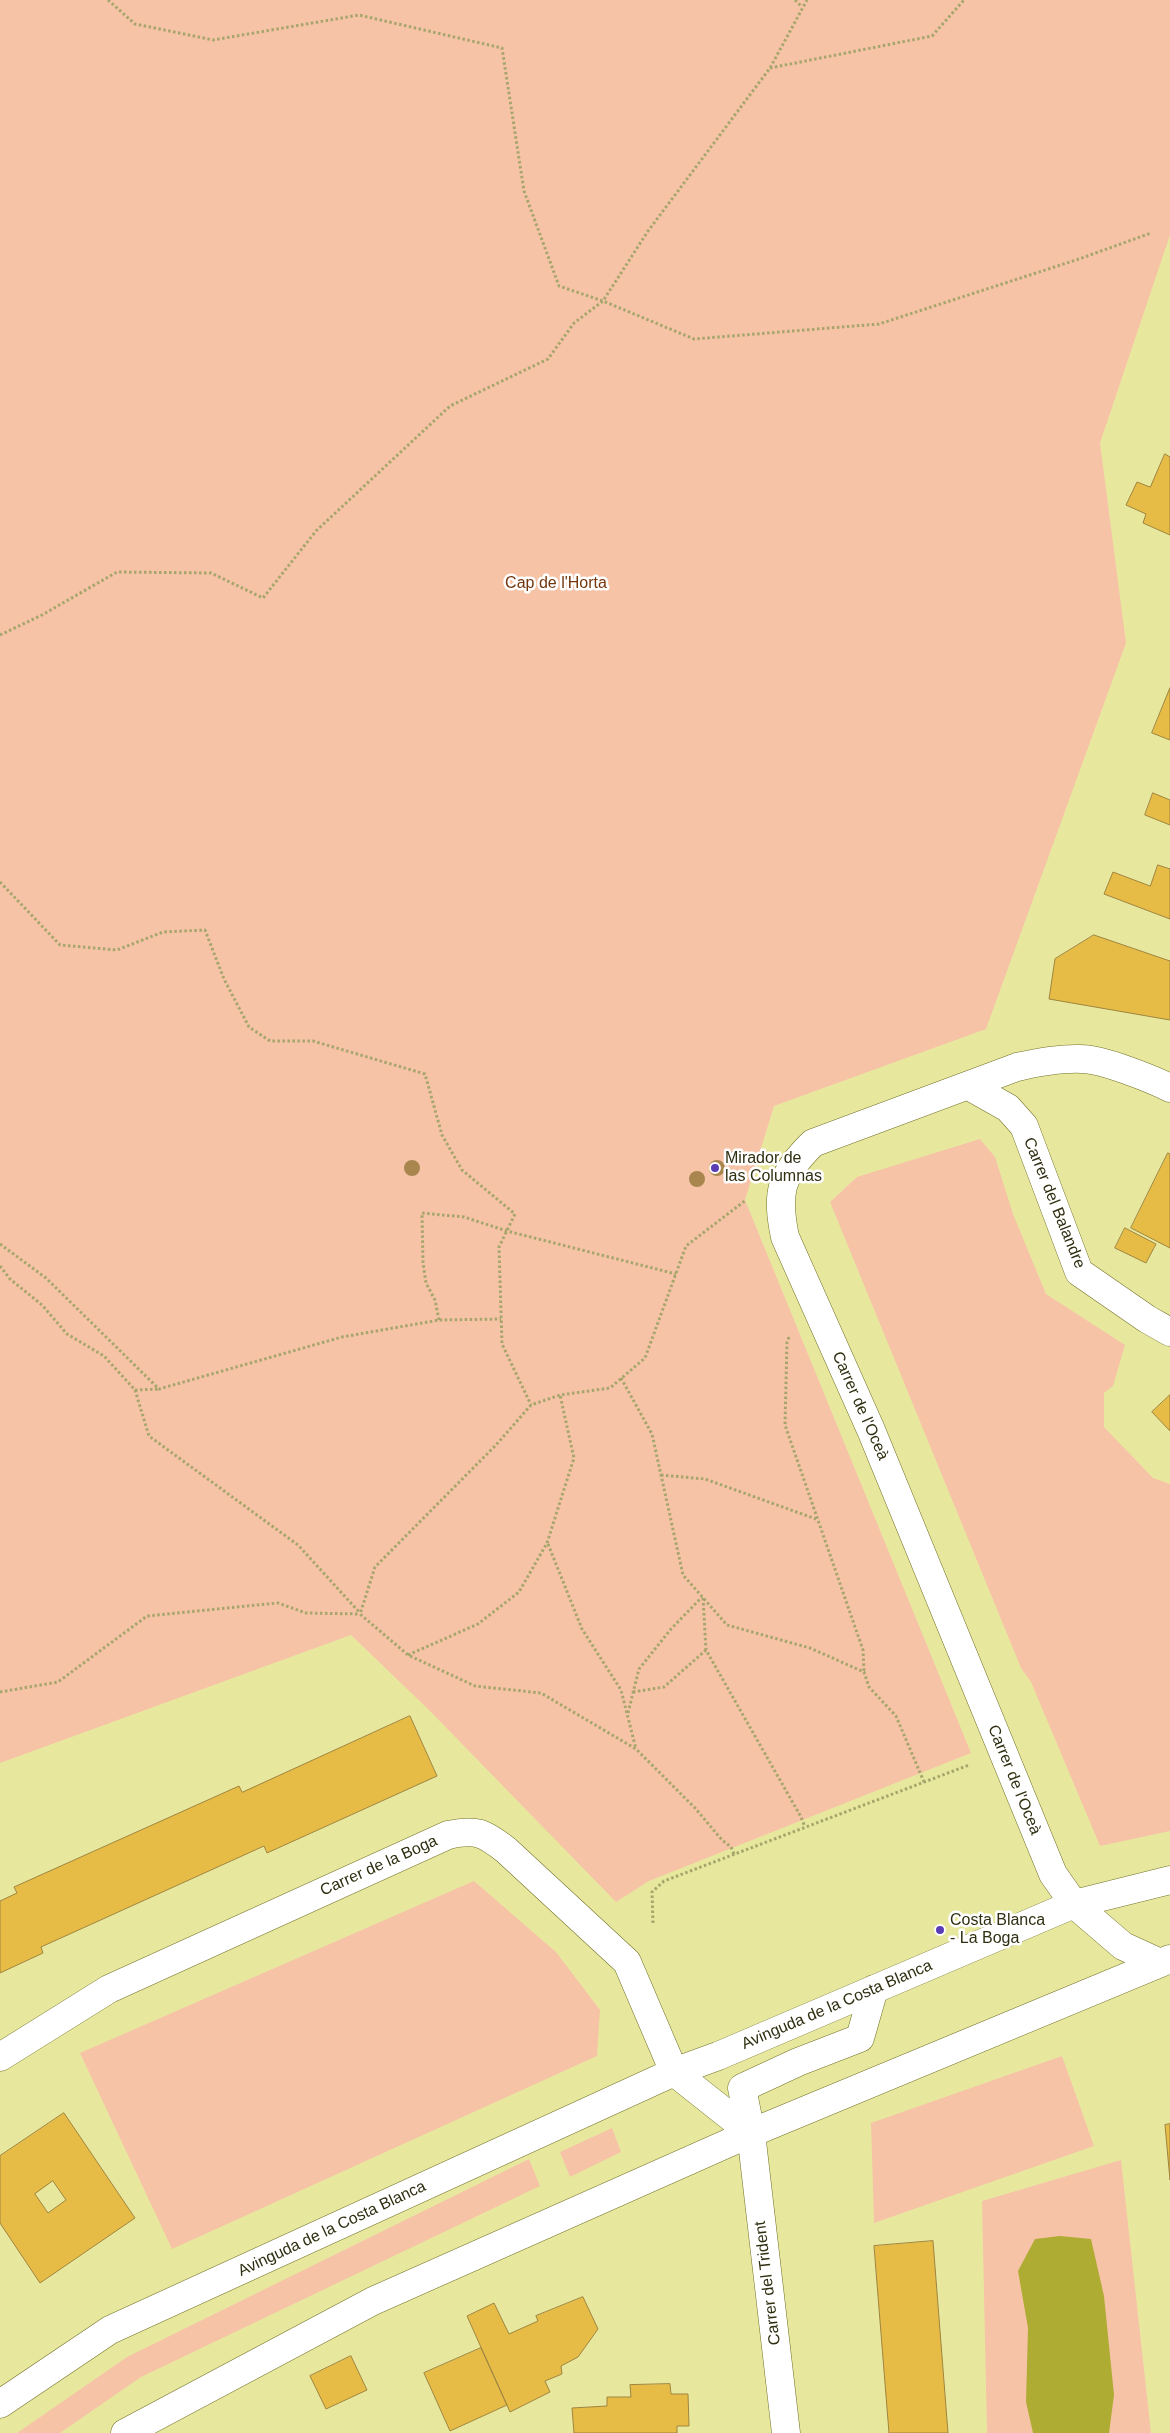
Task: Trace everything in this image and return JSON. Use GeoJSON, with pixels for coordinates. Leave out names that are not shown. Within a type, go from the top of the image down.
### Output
{"type":"FeatureCollection","features":[{"type":"Feature","properties":{"kind":"street","name":"Carrer de l'Oceà"},"geometry":{"type":"LineString","coordinates":[[1164,1080],[1084,1058],[1047,1060],[1017,1067],[813,1143],[790,1167],[783,1184],[779,1208],[785,1237],[871,1430],[1053,1874],[1074,1904],[1123,1946],[1164,1960]]}},
{"type":"Feature","properties":{"kind":"street","name":"Carrer del Balandre"},"geometry":{"type":"LineString","coordinates":[[969,1086],[1008,1108],[1024,1126],[1079,1272],[1147,1319],[1170,1332]]}},
{"type":"Feature","properties":{"kind":"street","name":"Carrer de la Boga"},"geometry":{"type":"LineString","coordinates":[[0,2057],[108,1989],[448,1835],[470,1831],[486,1834],[506,1850],[627,1962],[674,2072]]}},
{"type":"Feature","properties":{"kind":"street","name":"Avinguda de la Costa Blanca"},"geometry":{"type":"LineString","coordinates":[[0,2404],[110,2330],[674,2072],[718,2056],[1074,1904],[1170,1880]]}},
{"type":"Feature","properties":{"kind":"street"},"geometry":{"type":"LineString","coordinates":[[126,2433],[373,2301],[751,2133],[1164,1960]]}},
{"type":"Feature","properties":{"kind":"street","name":"Carrer del Trident"},"geometry":{"type":"LineString","coordinates":[[786,2433],[751,2133],[742,2088],[798,2062],[860,2038],[874,1989]]}},
{"type":"Feature","properties":{"kind":"street"},"geometry":{"type":"LineString","coordinates":[[674,2072],[751,2133]]}},
{"type":"Feature","properties":{"kind":"path"},"geometry":{"type":"LineString","coordinates":[[108,0],[135,24],[213,40],[359,15],[502,48],[524,191],[559,286],[603,301],[694,339],[879,324],[1079,260],[1151,233]]}},
{"type":"Feature","properties":{"kind":"path"},"geometry":{"type":"LineString","coordinates":[[795,0],[802,7]]}},
{"type":"Feature","properties":{"kind":"path"},"geometry":{"type":"LineString","coordinates":[[0,635],[42,615],[117,572],[211,572],[263,598],[316,531],[450,406],[548,359],[574,322],[603,301],[648,231],[770,68],[807,0]]}},
{"type":"Feature","properties":{"kind":"path"},"geometry":{"type":"LineString","coordinates":[[770,68],[932,36],[964,0]]}},
{"type":"Feature","properties":{"kind":"path"},"geometry":{"type":"LineString","coordinates":[[0,882],[60,944],[117,950],[163,932],[205,930],[224,979],[249,1027],[270,1041],[312,1041],[425,1074],[442,1135],[462,1170],[515,1214],[499,1247],[502,1344],[531,1405]]}},
{"type":"Feature","properties":{"kind":"path"},"geometry":{"type":"LineString","coordinates":[[360,1614],[375,1566],[496,1445],[531,1405],[560,1394],[610,1388],[645,1358],[686,1246],[753,1196]]}},
{"type":"Feature","properties":{"kind":"path"},"geometry":{"type":"LineString","coordinates":[[439,1320],[435,1300],[426,1283],[423,1263],[422,1213],[464,1217],[507,1231],[676,1274]]}},
{"type":"Feature","properties":{"kind":"path"},"geometry":{"type":"LineString","coordinates":[[0,1244],[46,1278],[159,1389]]}},
{"type":"Feature","properties":{"kind":"path"},"geometry":{"type":"LineString","coordinates":[[0,1266],[10,1279],[42,1305],[67,1334],[104,1356],[135,1390],[148,1436],[298,1545],[360,1614],[408,1655],[475,1686],[540,1693],[636,1749],[695,1808],[722,1840],[731,1847],[734,1854]]}},
{"type":"Feature","properties":{"kind":"path"},"geometry":{"type":"LineString","coordinates":[[135,1390],[159,1389],[342,1336],[439,1320],[500,1319]]}},
{"type":"Feature","properties":{"kind":"path"},"geometry":{"type":"LineString","coordinates":[[790,1335],[787,1342],[785,1425],[862,1650],[864,1672],[869,1687],[896,1716],[924,1782]]}},
{"type":"Feature","properties":{"kind":"path"},"geometry":{"type":"LineString","coordinates":[[621,1378],[652,1434],[684,1575],[727,1625],[810,1648],[864,1672]]}},
{"type":"Feature","properties":{"kind":"path"},"geometry":{"type":"LineString","coordinates":[[408,1655],[478,1624],[519,1592],[548,1543],[574,1458],[560,1394]]}},
{"type":"Feature","properties":{"kind":"path"},"geometry":{"type":"LineString","coordinates":[[661,1475],[705,1480],[817,1520]]}},
{"type":"Feature","properties":{"kind":"path"},"geometry":{"type":"LineString","coordinates":[[548,1543],[582,1630],[621,1690],[636,1749]]}},
{"type":"Feature","properties":{"kind":"path"},"geometry":{"type":"LineString","coordinates":[[703,1597],[706,1650],[805,1827]]}},
{"type":"Feature","properties":{"kind":"path"},"geometry":{"type":"LineString","coordinates":[[628,1714],[639,1669],[670,1629],[703,1597]]}},
{"type":"Feature","properties":{"kind":"path"},"geometry":{"type":"LineString","coordinates":[[0,1692],[58,1682],[147,1616],[278,1603],[306,1613],[360,1614]]}},
{"type":"Feature","properties":{"kind":"path"},"geometry":{"type":"LineString","coordinates":[[633,1692],[664,1687],[706,1650]]}},
{"type":"Feature","properties":{"kind":"path"},"geometry":{"type":"LineString","coordinates":[[654,1923],[652,1892],[664,1881],[977,1762]]}},
{"type":"Feature","properties":{"kind":"green space","name":"Cap de l'Horta"},"geometry":{"type":"Polygon","coordinates":[[[0,0],[1170,0],[1170,235],[1100,443],[1126,643],[986,1029],[774,1106],[745,1200],[971,1753],[649,1881],[616,1902],[429,1710],[351,1635],[0,1763],[0,0]]]}},
{"type":"Feature","properties":{"kind":"green space"},"geometry":{"type":"Polygon","coordinates":[[[980,1139],[995,1157],[1013,1214],[1046,1294],[1125,1345],[1113,1386],[1104,1393],[1104,1427],[1153,1478],[1170,1484],[1170,1831],[1100,1846],[1031,1682],[1021,1668],[830,1202],[857,1177],[980,1139]]]}},
{"type":"Feature","properties":{"kind":"green space"},"geometry":{"type":"Polygon","coordinates":[[[474,1881],[556,1952],[600,2010],[597,2056],[172,2249],[80,2053],[474,1881]]]}},
{"type":"Feature","properties":{"kind":"green space"},"geometry":{"type":"Polygon","coordinates":[[[1062,2056],[1094,2146],[874,2223],[871,2123],[1062,2056]]]}},
{"type":"Feature","properties":{"kind":"green space"},"geometry":{"type":"Polygon","coordinates":[[[612,2128],[621,2152],[570,2177],[560,2152],[612,2128]]]}},
{"type":"Feature","properties":{"kind":"green space"},"geometry":{"type":"Polygon","coordinates":[[[529,2159],[540,2186],[141,2377],[60,2433],[17,2433],[127,2357],[529,2159]]]}},
{"type":"Feature","properties":{"kind":"green space"},"geometry":{"type":"Polygon","coordinates":[[[1121,2160],[1151,2433],[987,2433],[982,2201],[1121,2160]]]}},
{"type":"Feature","properties":{"kind":"shaded area"},"geometry":{"type":"Polygon","coordinates":[[[1060,2236],[1091,2239],[1104,2296],[1114,2395],[1109,2433],[1033,2433],[1026,2402],[1028,2328],[1018,2271],[1035,2239],[1060,2236]]]}},
{"type":"Feature","properties":{"kind":"building"},"geometry":{"type":"Polygon","coordinates":[[[1165,454],[1170,457],[1170,535],[1143,523],[1146,514],[1126,505],[1137,482],[1150,487],[1165,454]]]}},
{"type":"Feature","properties":{"kind":"building"},"geometry":{"type":"Polygon","coordinates":[[[1170,688],[1170,740],[1152,733],[1170,688]]]}},
{"type":"Feature","properties":{"kind":"building"},"geometry":{"type":"Polygon","coordinates":[[[1153,793],[1170,800],[1170,825],[1145,815],[1153,793]]]}},
{"type":"Feature","properties":{"kind":"building"},"geometry":{"type":"Polygon","coordinates":[[[1158,865],[1170,869],[1170,919],[1104,894],[1113,872],[1150,886],[1158,865]]]}},
{"type":"Feature","properties":{"kind":"building"},"geometry":{"type":"Polygon","coordinates":[[[1094,935],[1170,961],[1170,1020],[1049,999],[1055,959],[1094,935]]]}},
{"type":"Feature","properties":{"kind":"building"},"geometry":{"type":"Polygon","coordinates":[[[1168,1153],[1170,1154],[1170,1248],[1131,1228],[1168,1153]]]}},
{"type":"Feature","properties":{"kind":"building"},"geometry":{"type":"Polygon","coordinates":[[[1125,1228],[1156,1244],[1146,1263],[1115,1248],[1125,1228]]]}},
{"type":"Feature","properties":{"kind":"building"},"geometry":{"type":"Polygon","coordinates":[[[1170,1395],[1170,1431],[1152,1412],[1170,1395]]]}},
{"type":"Feature","properties":{"kind":"building"},"geometry":{"type":"Polygon","coordinates":[[[410,1716],[437,1776],[267,1853],[264,1846],[41,1947],[43,1953],[0,1973],[0,1901],[17,1893],[14,1887],[239,1786],[242,1792],[410,1716]]]}},
{"type":"Feature","properties":{"kind":"building"},"geometry":{"type":"Polygon","coordinates":[[[64,2113],[135,2218],[40,2283],[0,2223],[0,2156],[64,2113]],[[53,2181],[35,2194],[48,2213],[66,2200],[53,2181]]]}},
{"type":"Feature","properties":{"kind":"building"},"geometry":{"type":"Polygon","coordinates":[[[1170,2124],[1170,2180],[1165,2125],[1170,2124]]]}},
{"type":"Feature","properties":{"kind":"building"},"geometry":{"type":"Polygon","coordinates":[[[933,2241],[948,2433],[889,2433],[874,2246],[933,2241]]]}},
{"type":"Feature","properties":{"kind":"building"},"geometry":{"type":"Polygon","coordinates":[[[583,2297],[598,2329],[578,2357],[561,2366],[562,2374],[545,2381],[550,2392],[510,2412],[467,2316],[494,2303],[509,2334],[538,2321],[536,2316],[583,2297]]]}},
{"type":"Feature","properties":{"kind":"building"},"geometry":{"type":"Polygon","coordinates":[[[481,2348],[507,2405],[450,2431],[424,2373],[481,2348]]]}},
{"type":"Feature","properties":{"kind":"building"},"geometry":{"type":"Polygon","coordinates":[[[351,2356],[367,2390],[326,2409],[310,2376],[351,2356]]]}},
{"type":"Feature","properties":{"kind":"building"},"geometry":{"type":"Polygon","coordinates":[[[670,2384],[671,2394],[688,2394],[689,2426],[677,2426],[677,2433],[574,2433],[572,2408],[607,2406],[607,2397],[631,2397],[630,2385],[670,2384]]]}},
{"type":"Feature","properties":{"kind":"place","name":"Mirador de las Columnas"},"geometry":{"type":"Point","coordinates":[715,1168]}},
{"type":"Feature","properties":{"kind":"place","name":"Costa Blanca - La Boga"},"geometry":{"type":"Point","coordinates":[940,1930]}}]}
